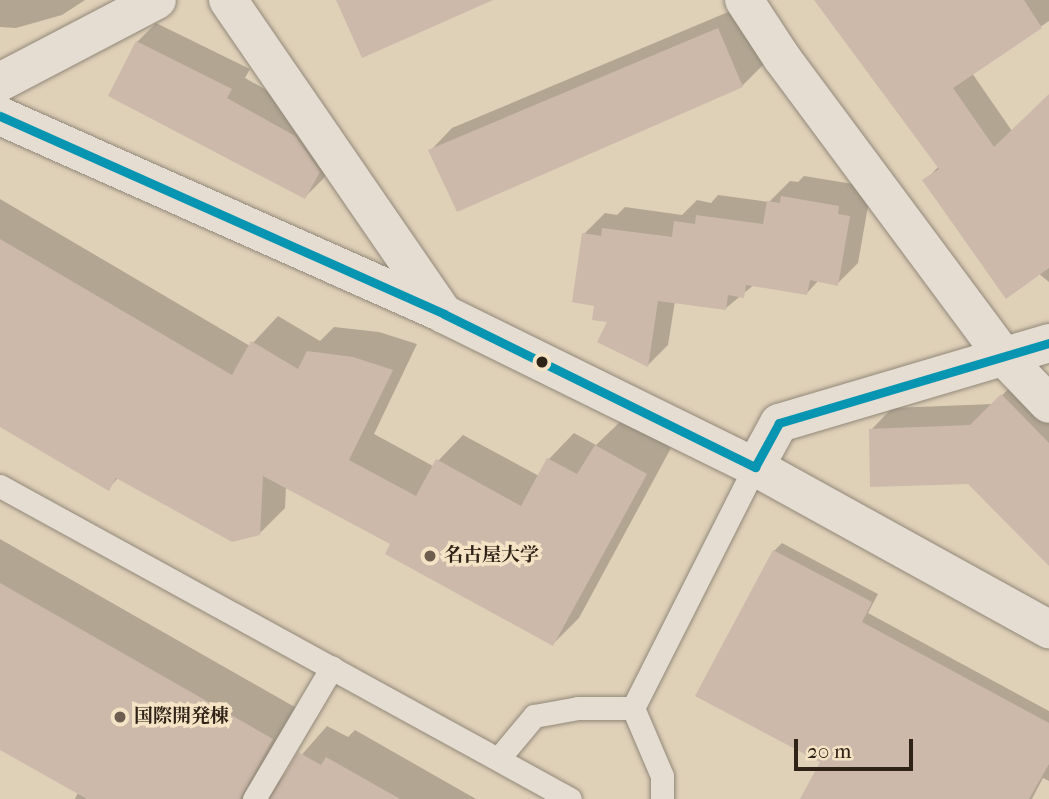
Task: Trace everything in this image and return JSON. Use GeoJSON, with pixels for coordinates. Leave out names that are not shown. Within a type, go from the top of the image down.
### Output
{"type":"FeatureCollection","features":[{"type":"Feature","properties":{"kind":"street"},"geometry":{"type":"LineString","coordinates":[[0,82],[157,0]]}},
{"type":"Feature","properties":{"kind":"street"},"geometry":{"type":"LineString","coordinates":[[228,0],[444,314]]}},
{"type":"Feature","properties":{"kind":"street"},"geometry":{"type":"LineString","coordinates":[[744,0],[782,58],[1003,356],[1049,404]]}},
{"type":"Feature","properties":{"kind":"street"},"geometry":{"type":"LineString","coordinates":[[0,116],[444,314],[755,467],[1049,629]]}},
{"type":"Feature","properties":{"kind":"street"},"geometry":{"type":"LineString","coordinates":[[755,467],[779,422],[1049,343]]}},
{"type":"Feature","properties":{"kind":"lane"},"geometry":{"type":"LineString","coordinates":[[662,799],[662,776],[633,708],[755,467]]}},
{"type":"Feature","properties":{"kind":"lane"},"geometry":{"type":"LineString","coordinates":[[0,486],[570,799]]}},
{"type":"Feature","properties":{"kind":"lane"},"geometry":{"type":"LineString","coordinates":[[254,799],[332,667]]}},
{"type":"Feature","properties":{"kind":"lane"},"geometry":{"type":"LineString","coordinates":[[499,758],[534,716],[578,708],[633,708]]}},
{"type":"Feature","properties":{"kind":"building"},"geometry":{"type":"Polygon","coordinates":[[[336,0],[493,0],[362,58],[336,0]]]}},
{"type":"Feature","properties":{"kind":"building"},"geometry":{"type":"Polygon","coordinates":[[[814,0],[1024,0],[1042,28],[953,88],[994,147],[1049,94],[1049,268],[1006,299],[922,180],[939,169],[814,0]]]}},
{"type":"Feature","properties":{"kind":"building"},"geometry":{"type":"Polygon","coordinates":[[[718,28],[743,87],[457,212],[428,150],[718,28]]]}},
{"type":"Feature","properties":{"kind":"building"},"geometry":{"type":"Polygon","coordinates":[[[136,41],[232,89],[227,98],[295,136],[320,172],[305,199],[108,96],[136,41]]]}},
{"type":"Feature","properties":{"kind":"building"},"geometry":{"type":"Polygon","coordinates":[[[781,196],[839,206],[838,214],[850,216],[838,286],[810,280],[807,295],[746,285],[744,298],[728,295],[726,310],[658,301],[648,367],[597,342],[607,322],[592,320],[594,306],[572,302],[582,233],[601,236],[602,228],[672,237],[674,221],[695,224],[696,215],[763,224],[767,201],[780,203],[781,196]]]}},
{"type":"Feature","properties":{"kind":"building"},"geometry":{"type":"Polygon","coordinates":[[[0,239],[232,375],[251,341],[298,369],[307,351],[353,357],[393,370],[349,460],[416,496],[436,459],[521,506],[547,458],[577,474],[595,445],[647,474],[553,646],[385,554],[390,544],[263,476],[260,535],[232,542],[116,478],[109,491],[0,427],[0,239]]]}},
{"type":"Feature","properties":{"kind":"building"},"geometry":{"type":"Polygon","coordinates":[[[1001,394],[1049,443],[1049,566],[968,484],[870,487],[869,429],[970,425],[1001,394]]]}},
{"type":"Feature","properties":{"kind":"building"},"geometry":{"type":"Polygon","coordinates":[[[773,550],[872,602],[862,622],[1049,723],[1049,764],[1029,799],[800,799],[820,762],[695,696],[773,550]]]}},
{"type":"Feature","properties":{"kind":"building","name":"国際開発棟"},"geometry":{"type":"Polygon","coordinates":[[[0,583],[273,739],[240,799],[87,799],[0,750],[0,583]]]}},
{"type":"Feature","properties":{"kind":"building"},"geometry":{"type":"Polygon","coordinates":[[[298,752],[321,765],[326,757],[400,799],[270,799],[298,752]]]}},
{"type":"Feature","properties":{"kind":"transit line"},"geometry":{"type":"LineString","coordinates":[[0,116],[444,314],[755,467]]}},
{"type":"Feature","properties":{"kind":"transit line"},"geometry":{"type":"LineString","coordinates":[[755,467],[779,423],[1049,343]]}},
{"type":"Feature","properties":{"kind":"place","name":"名古屋大学"},"geometry":{"type":"Point","coordinates":[430,556]}},
{"type":"Feature","properties":{"kind":"place","name":"国際開発棟"},"geometry":{"type":"Point","coordinates":[120,717]}}]}
